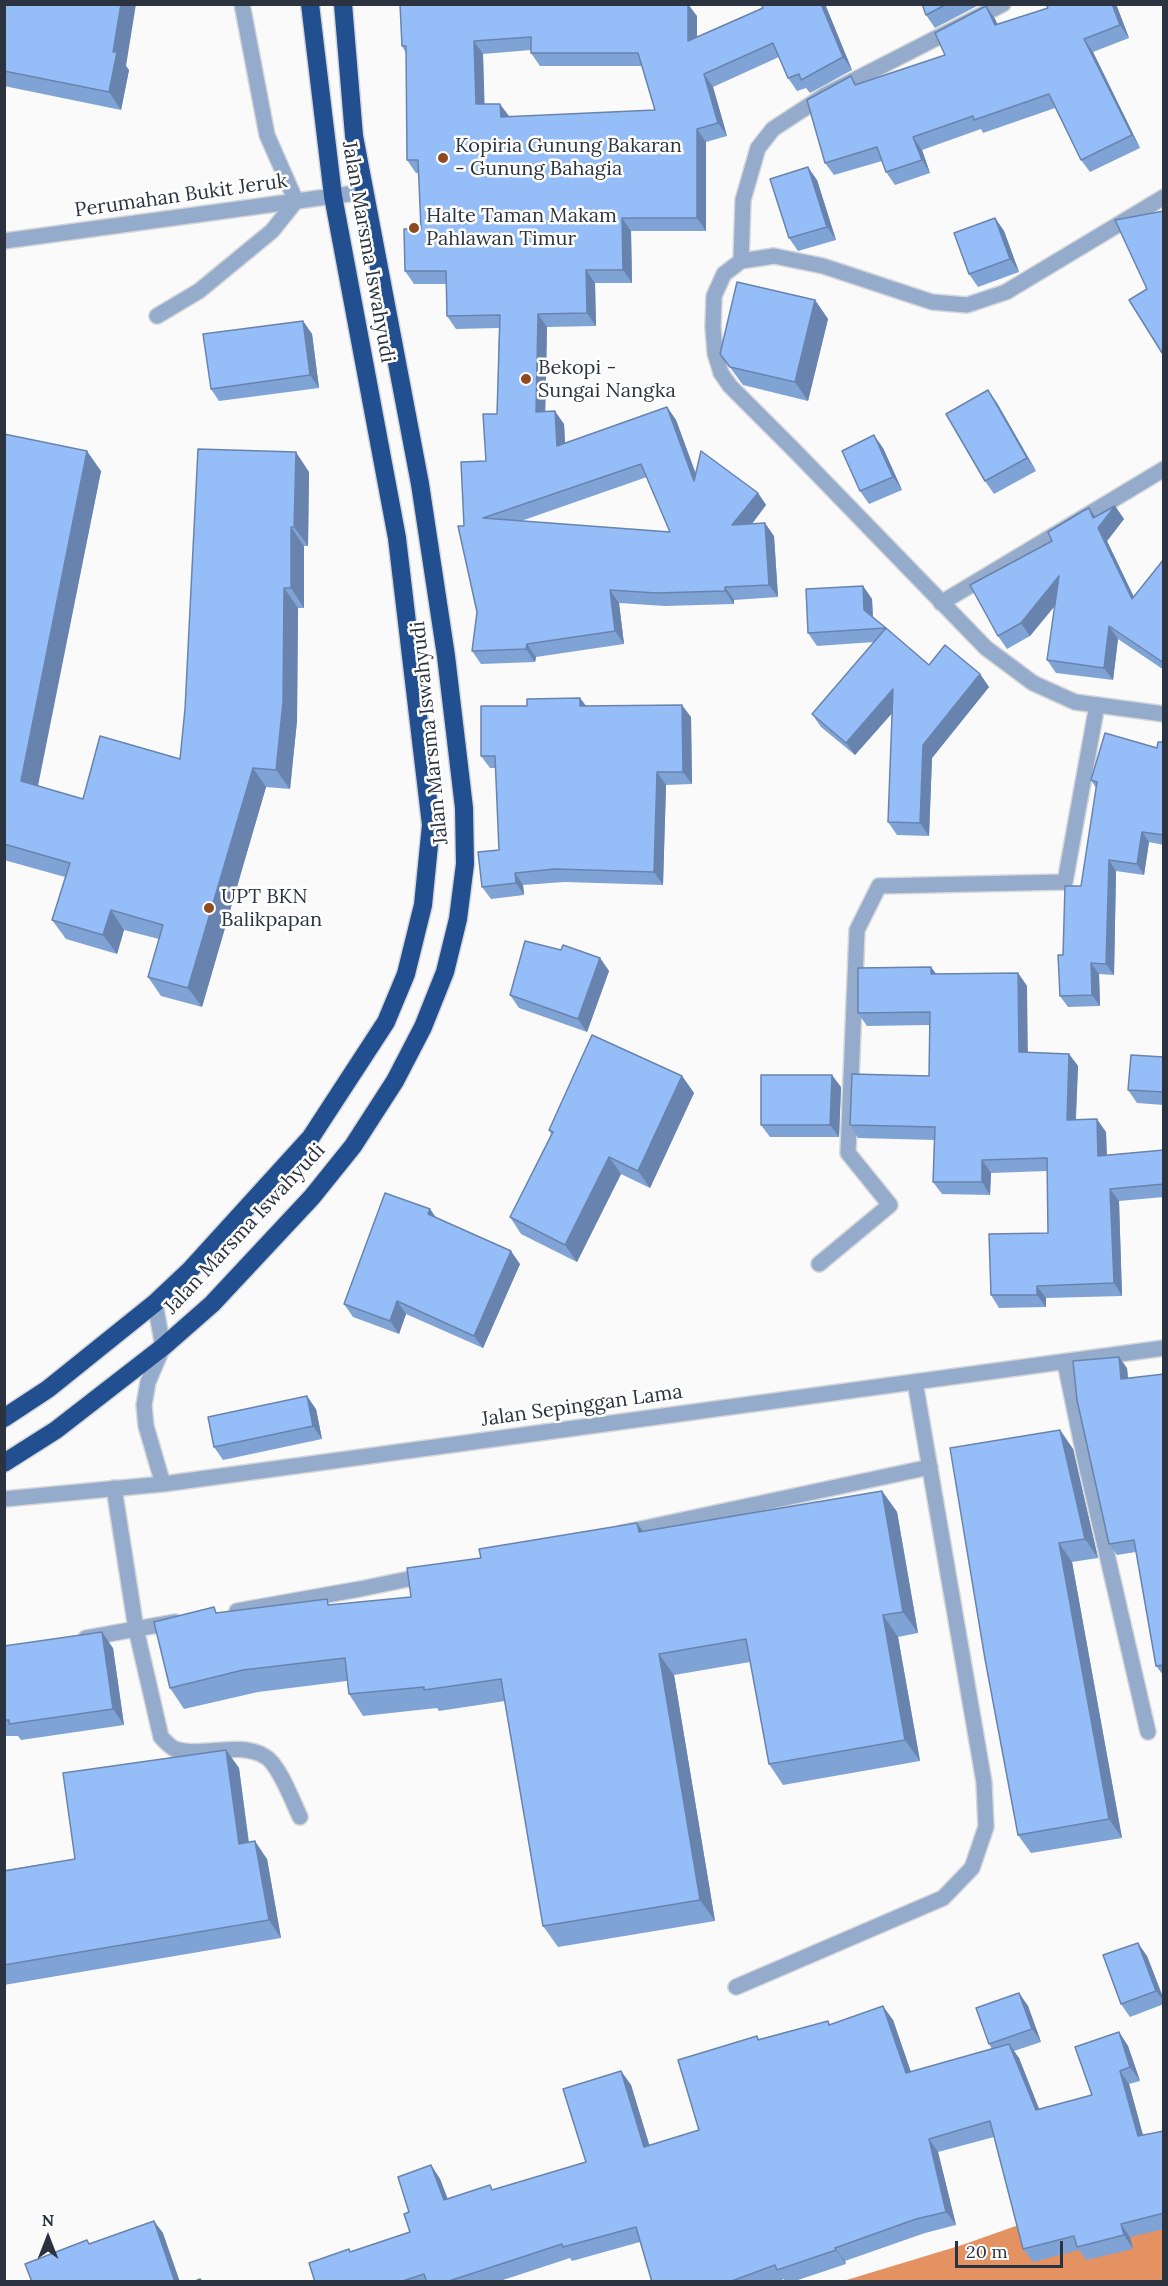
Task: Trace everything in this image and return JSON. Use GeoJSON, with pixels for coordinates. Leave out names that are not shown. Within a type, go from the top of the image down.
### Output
{"type":"FeatureCollection","features":[{"type":"Feature","properties":{"kind":"highway","name":"Jalan Marsma Iswahyudi"},"geometry":{"type":"LineString","coordinates":[[4,1418],[69,1372],[155,1303],[190,1270],[311,1137],[386,1022],[406,974],[423,905],[431,825],[397,538],[333,196],[310,4]]}},
{"type":"Feature","properties":{"kind":"highway","name":"Jalan Marsma Iswahyudi"},"geometry":{"type":"LineString","coordinates":[[4,1463],[56,1430],[163,1347],[212,1304],[312,1197],[353,1146],[395,1081],[423,1027],[445,972],[458,919],[465,864],[464,808],[446,656],[420,484],[354,136],[343,4]]}},
{"type":"Feature","properties":{"kind":"street"},"geometry":{"type":"LineString","coordinates":[[157,316],[208,284],[272,231],[296,201],[267,135],[242,4]]}},
{"type":"Feature","properties":{"kind":"street"},"geometry":{"type":"LineString","coordinates":[[741,261],[744,200],[758,148],[772,129],[825,95],[1003,4]]}},
{"type":"Feature","properties":{"kind":"street","name":"Perumahan Bukit Jeruk"},"geometry":{"type":"LineString","coordinates":[[4,241],[363,192]]}},
{"type":"Feature","properties":{"kind":"street"},"geometry":{"type":"LineString","coordinates":[[1164,197],[1005,292],[967,305],[932,302],[863,278],[774,256],[741,261],[724,274],[714,296],[713,336],[721,372],[730,386],[986,648],[1033,683],[1075,702],[1164,714]]}},
{"type":"Feature","properties":{"kind":"street"},"geometry":{"type":"LineString","coordinates":[[941,603],[1164,469]]}},
{"type":"Feature","properties":{"kind":"street"},"geometry":{"type":"LineString","coordinates":[[819,1264],[890,1205],[848,1153],[857,930],[879,886],[1065,882],[1097,705]]}},
{"type":"Feature","properties":{"kind":"street"},"geometry":{"type":"LineString","coordinates":[[155,1303],[163,1347],[148,1382],[144,1405],[146,1426],[163,1484]]}},
{"type":"Feature","properties":{"kind":"street","name":"Jalan Sepinggan Lama"},"geometry":{"type":"LineString","coordinates":[[4,1499],[163,1484],[1164,1348]]}},
{"type":"Feature","properties":{"kind":"street"},"geometry":{"type":"LineString","coordinates":[[1065,1363],[1148,1732]]}},
{"type":"Feature","properties":{"kind":"street"},"geometry":{"type":"LineString","coordinates":[[736,1987],[943,1898],[972,1868],[986,1827],[984,1782],[915,1382]]}},
{"type":"Feature","properties":{"kind":"street"},"geometry":{"type":"LineString","coordinates":[[604,1537],[930,1467]]}},
{"type":"Feature","properties":{"kind":"street"},"geometry":{"type":"LineString","coordinates":[[114,1488],[136,1629],[161,1737],[173,1748],[193,1752],[244,1749],[267,1757],[278,1772],[300,1817]]}},
{"type":"Feature","properties":{"kind":"street"},"geometry":{"type":"LineString","coordinates":[[219,1614],[442,1572]]}},
{"type":"Feature","properties":{"kind":"street"},"geometry":{"type":"LineString","coordinates":[[73,1640],[195,1619]]}},
{"type":"Feature","properties":{"kind":"shaded area"},"geometry":{"type":"Polygon","coordinates":[[[1163,2174],[1163,2281],[840,2282],[962,2245],[1163,2174]]]}},
{"type":"Feature","properties":{"kind":"building"},"geometry":{"type":"Polygon","coordinates":[[[4,4],[121,4],[113,52],[117,52],[109,92],[4,71],[4,4]]]}},
{"type":"Feature","properties":{"kind":"building"},"geometry":{"type":"Polygon","coordinates":[[[400,4],[688,4],[688,41],[763,8],[761,4],[821,4],[843,57],[801,80],[799,74],[788,78],[773,43],[704,74],[718,123],[697,129],[697,218],[622,218],[623,270],[586,270],[587,313],[538,314],[536,412],[555,411],[557,446],[667,407],[694,481],[701,451],[758,493],[732,525],[765,523],[769,585],[725,587],[725,591],[656,593],[610,590],[615,631],[527,644],[526,649],[472,651],[477,612],[458,526],[464,526],[461,462],[486,461],[483,414],[497,414],[500,315],[447,316],[446,271],[405,271],[404,229],[421,229],[418,160],[407,160],[406,46],[402,46],[400,4]],[[531,37],[474,41],[476,104],[500,104],[501,117],[655,110],[638,53],[531,53],[531,37]],[[641,464],[483,518],[670,532],[641,464]]]}},
{"type":"Feature","properties":{"kind":"building"},"geometry":{"type":"Polygon","coordinates":[[[922,4],[947,4],[926,15],[922,4]]]}},
{"type":"Feature","properties":{"kind":"building"},"geometry":{"type":"Polygon","coordinates":[[[1046,4],[1112,4],[1120,25],[1084,39],[1132,135],[1081,160],[1049,94],[974,120],[973,116],[913,137],[922,160],[886,172],[877,147],[825,163],[807,100],[851,76],[855,85],[945,55],[935,33],[986,6],[995,25],[1048,8],[1046,4]]]}},
{"type":"Feature","properties":{"kind":"building"},"geometry":{"type":"Polygon","coordinates":[[[808,167],[827,227],[789,238],[770,179],[808,167]]]}},
{"type":"Feature","properties":{"kind":"building"},"geometry":{"type":"Polygon","coordinates":[[[1164,211],[1164,356],[1129,300],[1147,289],[1115,220],[1164,211]]]}},
{"type":"Feature","properties":{"kind":"building"},"geometry":{"type":"Polygon","coordinates":[[[995,218],[1010,259],[969,274],[954,233],[995,218]]]}},
{"type":"Feature","properties":{"kind":"building"},"geometry":{"type":"Polygon","coordinates":[[[737,282],[815,300],[795,382],[730,367],[720,354],[737,282]]]}},
{"type":"Feature","properties":{"kind":"building"},"geometry":{"type":"Polygon","coordinates":[[[303,321],[310,375],[211,389],[203,334],[303,321]]]}},
{"type":"Feature","properties":{"kind":"building"},"geometry":{"type":"Polygon","coordinates":[[[988,390],[1027,458],[985,481],[946,414],[988,390]]]}},
{"type":"Feature","properties":{"kind":"building"},"geometry":{"type":"Polygon","coordinates":[[[4,434],[87,451],[21,781],[83,799],[100,736],[180,759],[185,709],[198,449],[296,452],[294,527],[291,527],[291,588],[284,588],[283,702],[276,770],[253,768],[188,988],[148,977],[163,925],[111,910],[103,935],[52,920],[70,863],[4,844],[4,434]]]}},
{"type":"Feature","properties":{"kind":"building"},"geometry":{"type":"Polygon","coordinates":[[[874,435],[893,477],[860,491],[842,451],[874,435]]]}},
{"type":"Feature","properties":{"kind":"building"},"geometry":{"type":"Polygon","coordinates":[[[1115,506],[1098,528],[1132,599],[1164,559],[1164,663],[1109,626],[1104,668],[1047,660],[1059,576],[1021,623],[998,636],[970,585],[1052,541],[1048,532],[1083,511],[1089,508],[1093,518],[1115,506]]]}},
{"type":"Feature","properties":{"kind":"building"},"geometry":{"type":"Polygon","coordinates":[[[863,586],[864,610],[886,628],[808,633],[806,589],[863,586]]]}},
{"type":"Feature","properties":{"kind":"building"},"geometry":{"type":"Polygon","coordinates":[[[886,628],[929,665],[945,645],[980,674],[923,745],[920,823],[888,822],[893,689],[846,743],[812,714],[886,628]]]}},
{"type":"Feature","properties":{"kind":"building"},"geometry":{"type":"Polygon","coordinates":[[[580,698],[580,706],[682,705],[683,772],[657,772],[654,872],[555,869],[515,873],[516,883],[482,887],[478,852],[499,850],[495,756],[481,756],[481,706],[527,706],[527,699],[580,698]]]}},
{"type":"Feature","properties":{"kind":"building"},"geometry":{"type":"Polygon","coordinates":[[[1105,733],[1157,748],[1158,742],[1164,742],[1164,835],[1142,832],[1137,864],[1109,860],[1106,964],[1091,963],[1092,995],[1060,996],[1058,955],[1063,955],[1065,886],[1081,886],[1097,782],[1091,780],[1105,733]]]}},
{"type":"Feature","properties":{"kind":"building"},"geometry":{"type":"Polygon","coordinates":[[[525,941],[561,950],[563,945],[600,958],[578,1019],[510,995],[525,941]]]}},
{"type":"Feature","properties":{"kind":"building"},"geometry":{"type":"Polygon","coordinates":[[[931,967],[931,974],[1018,973],[1019,1052],[1069,1054],[1067,1120],[1097,1119],[1098,1156],[1164,1150],[1164,1184],[1110,1189],[1114,1283],[1037,1286],[1037,1295],[991,1295],[989,1234],[1048,1233],[1047,1158],[982,1160],[982,1182],[933,1182],[935,1127],[850,1125],[852,1074],[929,1076],[930,1012],[858,1013],[858,968],[931,967]]]}},
{"type":"Feature","properties":{"kind":"building"},"geometry":{"type":"Polygon","coordinates":[[[592,1035],[682,1076],[638,1171],[609,1157],[565,1245],[510,1217],[553,1132],[549,1130],[592,1035]]]}},
{"type":"Feature","properties":{"kind":"building"},"geometry":{"type":"Polygon","coordinates":[[[1131,1055],[1164,1057],[1164,1092],[1128,1090],[1131,1055]]]}},
{"type":"Feature","properties":{"kind":"building"},"geometry":{"type":"Polygon","coordinates":[[[761,1075],[832,1075],[830,1125],[761,1125],[761,1075]]]}},
{"type":"Feature","properties":{"kind":"building"},"geometry":{"type":"Polygon","coordinates":[[[385,1193],[430,1209],[428,1214],[511,1251],[474,1336],[397,1301],[390,1321],[344,1304],[385,1193]]]}},
{"type":"Feature","properties":{"kind":"building"},"geometry":{"type":"Polygon","coordinates":[[[1119,1357],[1121,1379],[1164,1374],[1164,1665],[1156,1666],[1134,1540],[1109,1544],[1077,1400],[1073,1361],[1119,1357]]]}},
{"type":"Feature","properties":{"kind":"building"},"geometry":{"type":"Polygon","coordinates":[[[307,1396],[313,1426],[214,1447],[208,1417],[307,1396]]]}},
{"type":"Feature","properties":{"kind":"building"},"geometry":{"type":"Polygon","coordinates":[[[1060,1430],[1085,1539],[1059,1543],[1109,1819],[1018,1835],[985,1659],[950,1448],[1060,1430]]]}},
{"type":"Feature","properties":{"kind":"building"},"geometry":{"type":"Polygon","coordinates":[[[882,1491],[903,1612],[883,1615],[905,1740],[769,1764],[746,1639],[659,1654],[700,1900],[543,1926],[501,1679],[424,1690],[424,1687],[349,1694],[345,1658],[243,1670],[170,1688],[154,1622],[214,1607],[216,1613],[327,1599],[328,1605],[411,1597],[407,1568],[481,1558],[479,1549],[637,1523],[639,1532],[882,1491]]]}},
{"type":"Feature","properties":{"kind":"building"},"geometry":{"type":"Polygon","coordinates":[[[102,1632],[113,1709],[9,1724],[9,1720],[4,1720],[4,1646],[102,1632]]]}},
{"type":"Feature","properties":{"kind":"building"},"geometry":{"type":"Polygon","coordinates":[[[226,1750],[239,1844],[255,1841],[269,1920],[4,1965],[4,1871],[75,1859],[63,1773],[226,1750]]]}},
{"type":"Feature","properties":{"kind":"building"},"geometry":{"type":"Polygon","coordinates":[[[1138,1943],[1156,1991],[1121,2004],[1103,1955],[1138,1943]]]}},
{"type":"Feature","properties":{"kind":"building"},"geometry":{"type":"Polygon","coordinates":[[[1019,1993],[1032,2029],[989,2044],[976,2008],[1019,1993]]]}},
{"type":"Feature","properties":{"kind":"building"},"geometry":{"type":"Polygon","coordinates":[[[883,2006],[906,2073],[1009,2044],[1036,2110],[1092,2095],[1075,2047],[1119,2032],[1130,2067],[1120,2071],[1138,2136],[1164,2131],[1164,2213],[1121,2224],[1124,2235],[1077,2247],[1074,2236],[1023,2249],[990,2121],[929,2139],[946,2212],[916,2219],[777,2270],[775,2265],[729,2282],[652,2282],[636,2227],[563,2247],[562,2244],[446,2282],[427,2282],[424,2274],[400,2282],[315,2282],[309,2263],[410,2232],[404,2214],[409,2212],[398,2177],[431,2165],[444,2200],[490,2185],[492,2190],[586,2162],[563,2089],[621,2071],[644,2147],[699,2130],[678,2060],[757,2036],[758,2040],[828,2021],[829,2025],[883,2006]]]}},
{"type":"Feature","properties":{"kind":"building"},"geometry":{"type":"Polygon","coordinates":[[[154,2221],[175,2282],[32,2282],[25,2264],[87,2240],[89,2244],[154,2221]]]}},
{"type":"Feature","properties":{"kind":"place","name":"Kopiria Gunung Bakaran - Gunung Bahagia"},"geometry":{"type":"Point","coordinates":[443,158]}},
{"type":"Feature","properties":{"kind":"place","name":"Halte Taman Makam Pahlawan Timur"},"geometry":{"type":"Point","coordinates":[414,228]}},
{"type":"Feature","properties":{"kind":"place","name":"Bekopi - Sungai Nangka"},"geometry":{"type":"Point","coordinates":[526,379]}},
{"type":"Feature","properties":{"kind":"place","name":"UPT BKN Balikpapan"},"geometry":{"type":"Point","coordinates":[209,908]}}]}
